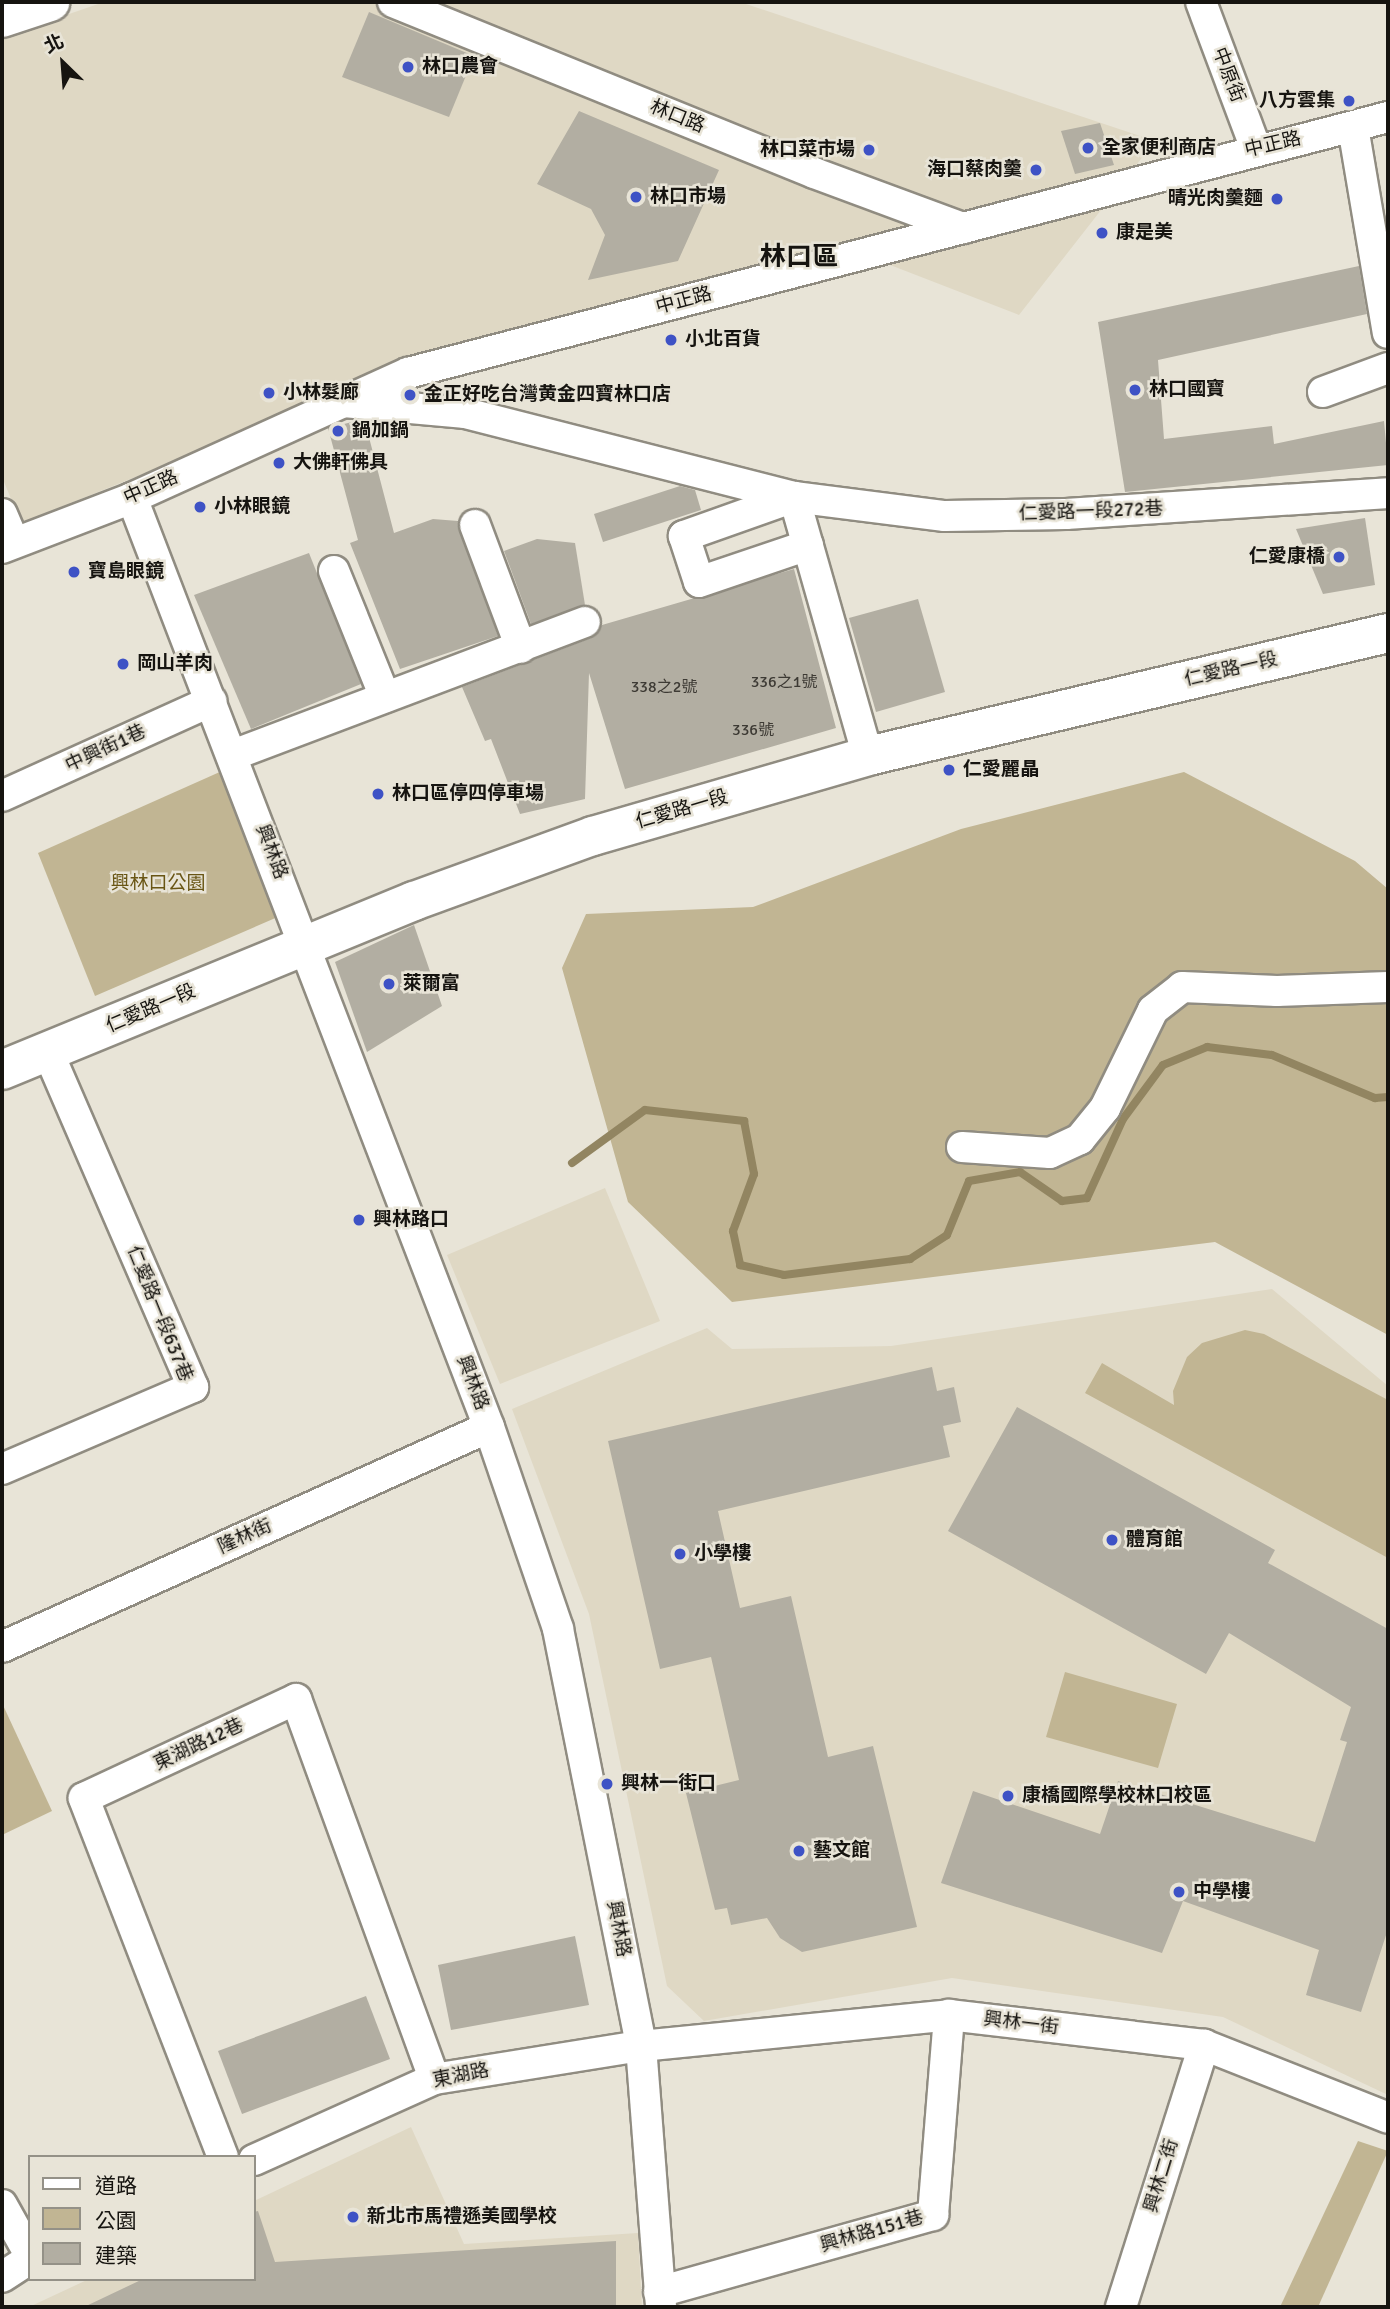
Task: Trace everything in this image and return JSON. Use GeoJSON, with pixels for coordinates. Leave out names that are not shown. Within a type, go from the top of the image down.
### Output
{"type":"FeatureCollection","features":[{"type":"Feature","properties":{"kind":"main road"},"geometry":{"type":"LineString","coordinates":[[2,18],[50,2]]}},
{"type":"Feature","properties":{"kind":"main road","name":"仁愛路一段"},"geometry":{"type":"LineString","coordinates":[[2,1070],[307,945],[593,836],[868,756],[1388,633]]}},
{"type":"Feature","properties":{"kind":"street","name":"林口路"},"geometry":{"type":"LineString","coordinates":[[393,2],[814,173],[963,228]]}},
{"type":"Feature","properties":{"kind":"street","name":"中原街"},"geometry":{"type":"LineString","coordinates":[[1201,2],[1256,149]]}},
{"type":"Feature","properties":{"kind":"street","name":"中正路"},"geometry":{"type":"LineString","coordinates":[[8,545],[132,498],[339,401],[408,373],[1256,149],[1388,117]]}},
{"type":"Feature","properties":{"kind":"street"},"geometry":{"type":"LineString","coordinates":[[1353,127],[1388,332]]}},
{"type":"Feature","properties":{"kind":"street"},"geometry":{"type":"LineString","coordinates":[[1323,392],[1388,368]]}},
{"type":"Feature","properties":{"kind":"street","name":"仁愛路一段272巷"},"geometry":{"type":"LineString","coordinates":[[339,401],[465,413],[794,497],[946,516],[1066,514],[1388,493]]}},
{"type":"Feature","properties":{"kind":"street"},"geometry":{"type":"LineString","coordinates":[[808,545],[699,582],[684,536],[794,497],[808,545],[868,756]]}},
{"type":"Feature","properties":{"kind":"street","name":"興林路"},"geometry":{"type":"LineString","coordinates":[[132,498],[307,945],[489,1427],[558,1629],[641,2046],[660,2300]]}},
{"type":"Feature","properties":{"kind":"street"},"geometry":{"type":"LineString","coordinates":[[2,514],[8,545]]}},
{"type":"Feature","properties":{"kind":"street"},"geometry":{"type":"LineString","coordinates":[[475,525],[521,648]]}},
{"type":"Feature","properties":{"kind":"street"},"geometry":{"type":"LineString","coordinates":[[334,571],[384,697]]}},
{"type":"Feature","properties":{"kind":"street"},"geometry":{"type":"LineString","coordinates":[[233,755],[585,622]]}},
{"type":"Feature","properties":{"kind":"street","name":"中興街1巷"},"geometry":{"type":"LineString","coordinates":[[2,796],[211,701]]}},
{"type":"Feature","properties":{"kind":"street"},"geometry":{"type":"LineString","coordinates":[[962,1147],[1050,1153],[1080,1139],[1105,1108],[1153,1010],[1182,987],[1277,991],[1388,987]]}},
{"type":"Feature","properties":{"kind":"street","name":"仁愛路一段637巷"},"geometry":{"type":"LineString","coordinates":[[2,1469],[193,1387],[48,1052]]}},
{"type":"Feature","properties":{"kind":"street","name":"隆林街"},"geometry":{"type":"LineString","coordinates":[[2,1647],[489,1427]]}},
{"type":"Feature","properties":{"kind":"street","name":"東湖路12巷"},"geometry":{"type":"LineString","coordinates":[[222,2155],[84,1798],[296,1699],[434,2079]]}},
{"type":"Feature","properties":{"kind":"street","name":"興林一街"},"geometry":{"type":"LineString","coordinates":[[641,2046],[949,2015],[1204,2045],[1388,2118]]}},
{"type":"Feature","properties":{"kind":"street","name":"興林路151巷"},"geometry":{"type":"LineString","coordinates":[[660,2300],[933,2215],[949,2015]]}},
{"type":"Feature","properties":{"kind":"street","name":"興林二街"},"geometry":{"type":"LineString","coordinates":[[1121,2307],[1204,2045]]}},
{"type":"Feature","properties":{"kind":"street","name":"東湖路"},"geometry":{"type":"LineString","coordinates":[[256,2159],[434,2079],[641,2046]]}},
{"type":"Feature","properties":{"kind":"street"},"geometry":{"type":"LineString","coordinates":[[2,2205],[28,2253]]}},
{"type":"Feature","properties":{"kind":"street"},"geometry":{"type":"LineString","coordinates":[[2,2277],[28,2258]]}},
{"type":"Feature","properties":{"kind":"shaded area"},"geometry":{"type":"Polygon","coordinates":[[[104,2],[740,2],[1155,141],[1019,315],[854,251],[429,359],[21,523],[2,477],[2,37],[104,2]]]}},
{"type":"Feature","properties":{"kind":"shaded area"},"geometry":{"type":"Polygon","coordinates":[[[605,1188],[660,1321],[500,1384],[447,1255],[605,1188]]]}},
{"type":"Feature","properties":{"kind":"shaded area","name":"康橋國際學校林口校區"},"geometry":{"type":"Polygon","coordinates":[[[1272,1289],[1388,1386],[1388,2095],[1223,2017],[952,1978],[704,2021],[667,1986],[589,1614],[512,1409],[707,1328],[732,1349],[891,1346],[1272,1289]]]}},
{"type":"Feature","properties":{"kind":"shaded area","name":"新北市馬禮遜美國學校"},"geometry":{"type":"Polygon","coordinates":[[[411,2127],[464,2244],[638,2233],[642,2307],[29,2307],[85,2281],[256,2281],[256,2200],[411,2127]]]}},
{"type":"Feature","properties":{"kind":"green space","name":"興林口公園"},"geometry":{"type":"Polygon","coordinates":[[[222,771],[280,916],[95,996],[38,853],[222,771]]]}},
{"type":"Feature","properties":{"kind":"green space"},"geometry":{"type":"Polygon","coordinates":[[[1184,772],[1355,861],[1388,889],[1388,1335],[1215,1242],[732,1302],[628,1202],[562,968],[586,914],[753,907],[961,829],[1184,772]]]}},
{"type":"Feature","properties":{"kind":"green space"},"geometry":{"type":"Polygon","coordinates":[[[1245,1330],[1264,1334],[1388,1400],[1388,1558],[1085,1393],[1102,1363],[1174,1405],[1173,1391],[1187,1357],[1202,1343],[1245,1330]]]}},
{"type":"Feature","properties":{"kind":"green space"},"geometry":{"type":"Polygon","coordinates":[[[1065,1672],[1177,1704],[1158,1768],[1046,1737],[1065,1672]]]}},
{"type":"Feature","properties":{"kind":"green space"},"geometry":{"type":"Polygon","coordinates":[[[2,1703],[52,1811],[2,1835],[2,1703]]]}},
{"type":"Feature","properties":{"kind":"green space"},"geometry":{"type":"Polygon","coordinates":[[[1358,2141],[1388,2151],[1318,2307],[1280,2307],[1358,2141]]]}},
{"type":"Feature","properties":{"kind":"building","name":"林口農會"},"geometry":{"type":"Polygon","coordinates":[[[369,12],[474,56],[449,117],[342,77],[369,12]]]}},
{"type":"Feature","properties":{"kind":"building","name":"林口市場"},"geometry":{"type":"Polygon","coordinates":[[[579,111],[719,170],[678,261],[588,280],[605,235],[591,209],[537,184],[579,111]]]}},
{"type":"Feature","properties":{"kind":"building","name":"全家便利商店"},"geometry":{"type":"Polygon","coordinates":[[[1100,123],[1114,165],[1075,174],[1061,131],[1100,123]]]}},
{"type":"Feature","properties":{"kind":"building","name":"林口國寶"},"geometry":{"type":"Polygon","coordinates":[[[1359,266],[1367,314],[1158,360],[1164,439],[1272,426],[1274,444],[1384,421],[1388,465],[1125,492],[1098,322],[1359,266]]]}},
{"type":"Feature","properties":{"kind":"building"},"geometry":{"type":"Polygon","coordinates":[[[356,421],[365,422],[394,533],[433,519],[458,521],[498,636],[400,669],[350,543],[358,540],[328,428],[356,421]]]}},
{"type":"Feature","properties":{"kind":"building"},"geometry":{"type":"Polygon","coordinates":[[[680,486],[695,490],[701,510],[603,542],[594,514],[680,486]]]}},
{"type":"Feature","properties":{"kind":"building","name":"仁愛康橋"},"geometry":{"type":"Polygon","coordinates":[[[1365,518],[1375,585],[1323,594],[1296,529],[1365,518]]]}},
{"type":"Feature","properties":{"kind":"building"},"geometry":{"type":"Polygon","coordinates":[[[537,539],[575,543],[585,605],[531,624],[504,551],[537,539]]]}},
{"type":"Feature","properties":{"kind":"building"},"geometry":{"type":"Polygon","coordinates":[[[309,553],[361,684],[251,729],[194,595],[309,553]]]}},
{"type":"Feature","properties":{"kind":"building"},"geometry":{"type":"Polygon","coordinates":[[[794,569],[836,728],[625,789],[589,673],[585,799],[520,814],[491,739],[485,741],[462,687],[591,638],[602,625],[794,569]]]}},
{"type":"Feature","properties":{"kind":"building"},"geometry":{"type":"Polygon","coordinates":[[[918,599],[945,692],[876,712],[849,618],[918,599]]]}},
{"type":"Feature","properties":{"kind":"building","name":"萊爾富"},"geometry":{"type":"Polygon","coordinates":[[[414,925],[442,1006],[367,1052],[335,962],[414,925]]]}},
{"type":"Feature","properties":{"kind":"building","name":"小學樓"},"geometry":{"type":"Polygon","coordinates":[[[932,1367],[937,1391],[954,1387],[961,1422],[943,1426],[950,1457],[718,1511],[740,1608],[791,1596],[828,1757],[873,1746],[917,1927],[802,1952],[780,1938],[767,1918],[731,1925],[727,1908],[715,1910],[686,1793],[739,1780],[711,1657],[660,1669],[608,1441],[932,1367]]]}},
{"type":"Feature","properties":{"kind":"building"},"geometry":{"type":"Polygon","coordinates":[[[1017,1407],[1275,1550],[1268,1563],[1388,1629],[1388,1929],[1361,2012],[1306,1995],[1319,1950],[1183,1901],[1162,1953],[941,1883],[973,1791],[1100,1834],[1118,1781],[1315,1842],[1347,1742],[1340,1740],[1351,1707],[1229,1633],[1206,1674],[948,1531],[1017,1407]]]}},
{"type":"Feature","properties":{"kind":"building"},"geometry":{"type":"Polygon","coordinates":[[[575,1936],[589,2005],[451,2030],[438,1965],[575,1936]]]}},
{"type":"Feature","properties":{"kind":"building"},"geometry":{"type":"Polygon","coordinates":[[[366,1996],[390,2059],[242,2114],[218,2051],[366,1996]]]}},
{"type":"Feature","properties":{"kind":"building"},"geometry":{"type":"Polygon","coordinates":[[[256,2212],[275,2262],[616,2241],[616,2307],[84,2307],[139,2281],[256,2281],[256,2212]]]}},
{"type":"Feature","properties":{"kind":"waterway"},"geometry":{"type":"LineString","coordinates":[[572,1163],[645,1110],[744,1121],[754,1174],[733,1231],[740,1265],[784,1275],[910,1259],[947,1235],[969,1181],[1020,1172],[1062,1201],[1087,1198],[1123,1119],[1163,1065],[1207,1047],[1272,1055],[1375,1098],[1388,1097]]}},
{"type":"Feature","properties":{"kind":"place","name":"林口農會"},"geometry":{"type":"Point","coordinates":[408,67]}},
{"type":"Feature","properties":{"kind":"place","name":"八方雲集"},"geometry":{"type":"Point","coordinates":[1349,101]}},
{"type":"Feature","properties":{"kind":"place","name":"全家便利商店"},"geometry":{"type":"Point","coordinates":[1088,148]}},
{"type":"Feature","properties":{"kind":"place","name":"林口菜市場"},"geometry":{"type":"Point","coordinates":[869,150]}},
{"type":"Feature","properties":{"kind":"place","name":"海口蔡肉羹"},"geometry":{"type":"Point","coordinates":[1036,170]}},
{"type":"Feature","properties":{"kind":"place","name":"林口市場"},"geometry":{"type":"Point","coordinates":[636,197]}},
{"type":"Feature","properties":{"kind":"place","name":"晴光肉羹麵"},"geometry":{"type":"Point","coordinates":[1277,199]}},
{"type":"Feature","properties":{"kind":"place","name":"康是美"},"geometry":{"type":"Point","coordinates":[1102,233]}},
{"type":"Feature","properties":{"kind":"place","name":"小北百貨"},"geometry":{"type":"Point","coordinates":[671,340]}},
{"type":"Feature","properties":{"kind":"place","name":"林口國寶"},"geometry":{"type":"Point","coordinates":[1135,390]}},
{"type":"Feature","properties":{"kind":"place","name":"小林髮廊"},"geometry":{"type":"Point","coordinates":[269,393]}},
{"type":"Feature","properties":{"kind":"place","name":"金正好吃台灣黄金四寶林口店"},"geometry":{"type":"Point","coordinates":[410,395]}},
{"type":"Feature","properties":{"kind":"place","name":"鍋加鍋"},"geometry":{"type":"Point","coordinates":[338,431]}},
{"type":"Feature","properties":{"kind":"place","name":"大佛軒佛具"},"geometry":{"type":"Point","coordinates":[279,463]}},
{"type":"Feature","properties":{"kind":"place","name":"小林眼鏡"},"geometry":{"type":"Point","coordinates":[200,507]}},
{"type":"Feature","properties":{"kind":"place","name":"仁愛康橋"},"geometry":{"type":"Point","coordinates":[1339,557]}},
{"type":"Feature","properties":{"kind":"place","name":"寶島眼鏡"},"geometry":{"type":"Point","coordinates":[74,572]}},
{"type":"Feature","properties":{"kind":"place","name":"岡山羊肉"},"geometry":{"type":"Point","coordinates":[123,664]}},
{"type":"Feature","properties":{"kind":"place","name":"仁愛麗晶"},"geometry":{"type":"Point","coordinates":[949,770]}},
{"type":"Feature","properties":{"kind":"place","name":"林口區停四停車場"},"geometry":{"type":"Point","coordinates":[378,794]}},
{"type":"Feature","properties":{"kind":"place","name":"萊爾富"},"geometry":{"type":"Point","coordinates":[389,984]}},
{"type":"Feature","properties":{"kind":"place","name":"興林路口"},"geometry":{"type":"Point","coordinates":[359,1220]}},
{"type":"Feature","properties":{"kind":"place","name":"體育館"},"geometry":{"type":"Point","coordinates":[1112,1540]}},
{"type":"Feature","properties":{"kind":"place","name":"小學樓"},"geometry":{"type":"Point","coordinates":[680,1554]}},
{"type":"Feature","properties":{"kind":"place","name":"興林一街口"},"geometry":{"type":"Point","coordinates":[607,1784]}},
{"type":"Feature","properties":{"kind":"place","name":"康橋國際學校林口校區"},"geometry":{"type":"Point","coordinates":[1008,1796]}},
{"type":"Feature","properties":{"kind":"place","name":"藝文館"},"geometry":{"type":"Point","coordinates":[799,1851]}},
{"type":"Feature","properties":{"kind":"place","name":"中學樓"},"geometry":{"type":"Point","coordinates":[1179,1892]}},
{"type":"Feature","properties":{"kind":"place","name":"新北市馬禮遜美國學校"},"geometry":{"type":"Point","coordinates":[353,2217]}},
{"type":"Feature","properties":{"kind":"district","name":"林口區"},"geometry":{"type":"Point","coordinates":[799,258]}}]}
